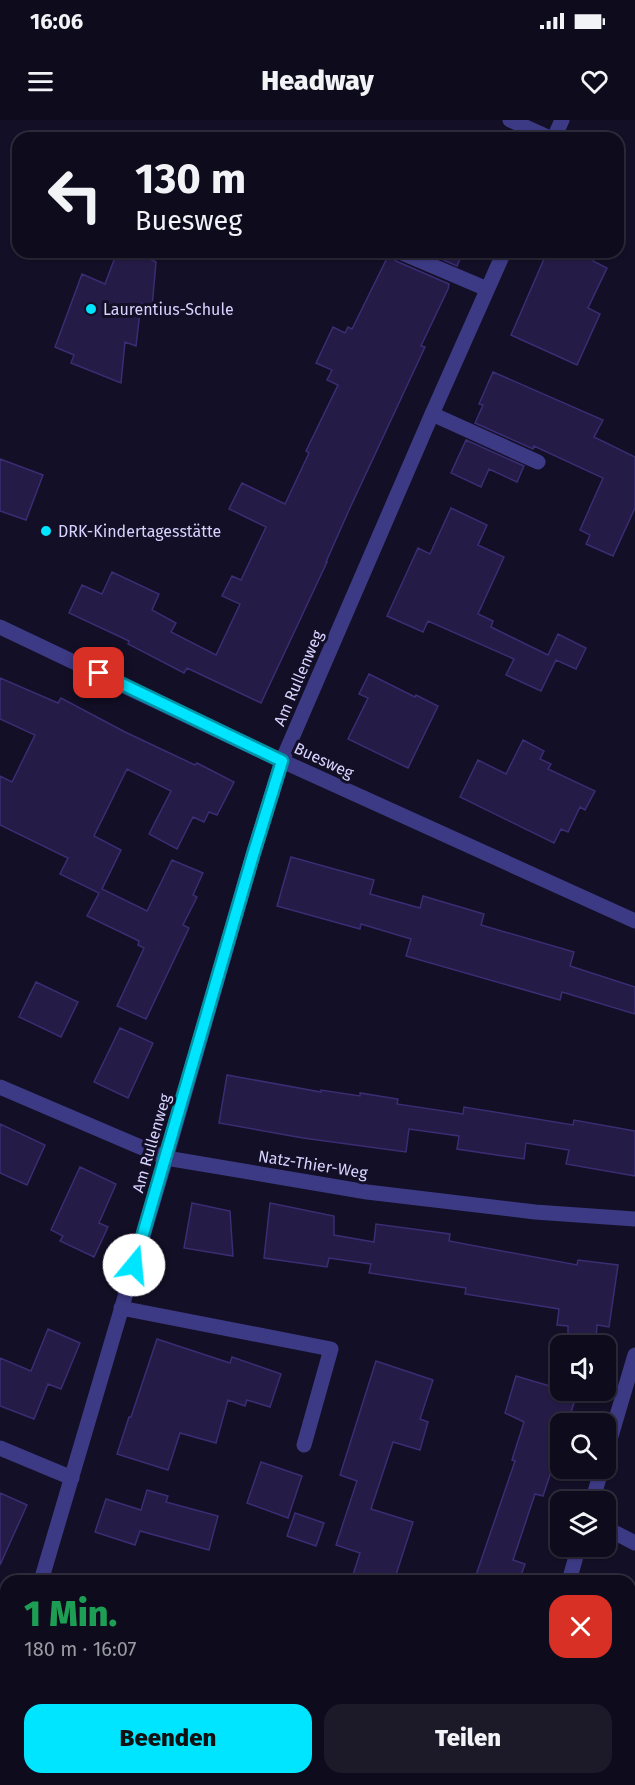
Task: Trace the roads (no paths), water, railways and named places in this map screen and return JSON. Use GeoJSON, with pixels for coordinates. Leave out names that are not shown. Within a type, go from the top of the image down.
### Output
{"type":"FeatureCollection","features":[{"type":"Feature","properties":{"kind":"street"},"geometry":{"type":"LineString","coordinates":[[510,120],[538,132]]}},
{"type":"Feature","properties":{"kind":"street"},"geometry":{"type":"LineString","coordinates":[[414,258],[488,289]]}},
{"type":"Feature","properties":{"kind":"street","name":"Am Rullenweg"},"geometry":{"type":"LineString","coordinates":[[43,1575],[282,761],[501,258]]}},
{"type":"Feature","properties":{"kind":"street"},"geometry":{"type":"LineString","coordinates":[[432,414],[538,462]]}},
{"type":"Feature","properties":{"kind":"street","name":"Buesweg"},"geometry":{"type":"LineString","coordinates":[[0,627],[282,761],[635,921]]}},
{"type":"Feature","properties":{"kind":"street","name":"Natz-Thier-Weg"},"geometry":{"type":"LineString","coordinates":[[0,1087],[166,1158],[367,1192],[535,1212],[635,1219]]}},
{"type":"Feature","properties":{"kind":"street"},"geometry":{"type":"LineString","coordinates":[[121,1308],[331,1349],[304,1444]]}},
{"type":"Feature","properties":{"kind":"street"},"geometry":{"type":"LineString","coordinates":[[616,1420],[635,1355]]}},
{"type":"Feature","properties":{"kind":"street"},"geometry":{"type":"LineString","coordinates":[[0,1448],[72,1478]]}},
{"type":"Feature","properties":{"kind":"street"},"geometry":{"type":"LineString","coordinates":[[616,1533],[635,1543]]}},
{"type":"Feature","properties":{"kind":"street"},"geometry":{"type":"LineString","coordinates":[[571,1575],[576,1557]]}},
{"type":"Feature","properties":{"kind":"place","name":"Laurentius-Schule"},"geometry":{"type":"Point","coordinates":[91,309]}},
{"type":"Feature","properties":{"kind":"place","name":"DRK-Kindertagesstätte"},"geometry":{"type":"Point","coordinates":[46,531]}}]}
